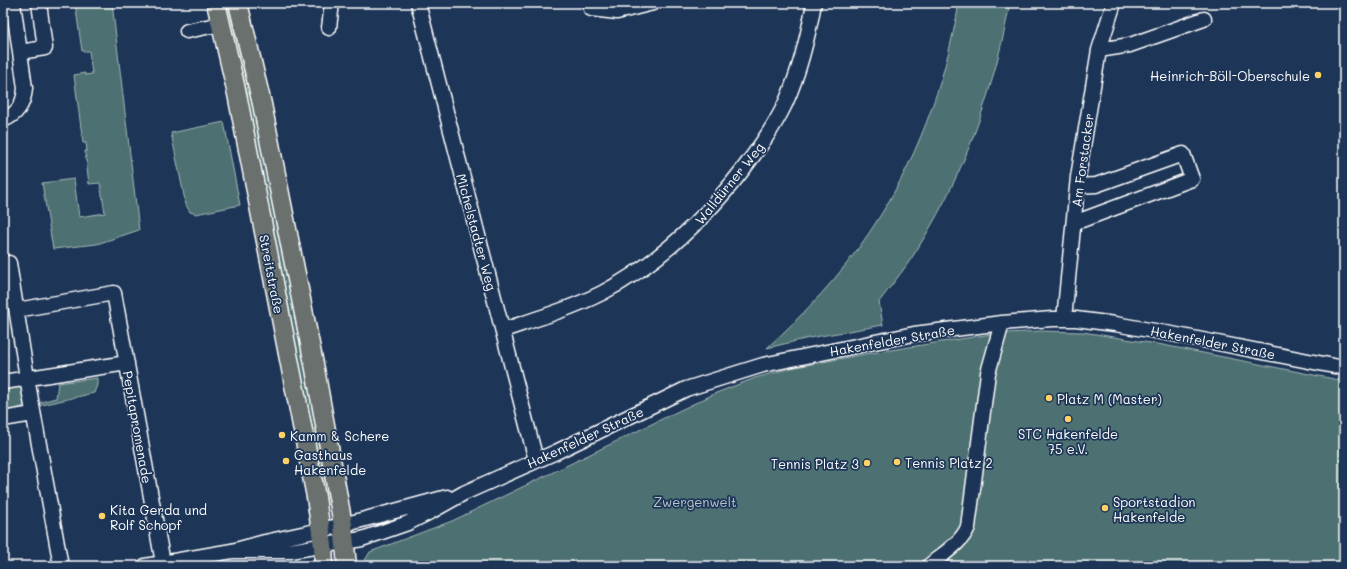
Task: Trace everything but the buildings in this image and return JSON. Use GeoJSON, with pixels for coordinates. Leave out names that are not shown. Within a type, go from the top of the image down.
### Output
{"type":"FeatureCollection","features":[{"type":"Feature","properties":{"kind":"main road","name":"Streitstraße"},"geometry":{"type":"LineString","coordinates":[[216,3],[237,94],[316,497],[322,538],[324,566]]}},
{"type":"Feature","properties":{"kind":"main road","name":"Streitstraße"},"geometry":{"type":"LineString","coordinates":[[238,3],[264,112],[315,369],[344,534],[347,566]]}},
{"type":"Feature","properties":{"kind":"street"},"geometry":{"type":"LineString","coordinates":[[3,120],[10,117],[19,109],[24,99],[25,88],[13,3]]}},
{"type":"Feature","properties":{"kind":"street"},"geometry":{"type":"LineString","coordinates":[[20,52],[46,48],[39,3]]}},
{"type":"Feature","properties":{"kind":"street"},"geometry":{"type":"LineString","coordinates":[[329,28],[332,3]]}},
{"type":"Feature","properties":{"kind":"street","name":"Michelstadter Weg"},"geometry":{"type":"LineString","coordinates":[[418,3],[536,460]]}},
{"type":"Feature","properties":{"kind":"street"},"geometry":{"type":"LineString","coordinates":[[591,9],[617,12],[653,3]]}},
{"type":"Feature","properties":{"kind":"street","name":"Walldürner Weg"},"geometry":{"type":"LineString","coordinates":[[503,330],[564,310],[614,286],[662,254],[698,223],[735,181],[759,148],[785,103],[801,62],[814,3]]}},
{"type":"Feature","properties":{"kind":"street","name":"Am Forstacker"},"geometry":{"type":"LineString","coordinates":[[1064,319],[1080,163],[1099,50],[1114,3]]}},
{"type":"Feature","properties":{"kind":"street"},"geometry":{"type":"LineString","coordinates":[[1099,50],[1130,45],[1204,19]]}},
{"type":"Feature","properties":{"kind":"street"},"geometry":{"type":"LineString","coordinates":[[187,32],[221,24]]}},
{"type":"Feature","properties":{"kind":"street"},"geometry":{"type":"LineString","coordinates":[[1074,219],[1082,220],[1192,178],[1183,154],[1096,185],[1077,186]]}},
{"type":"Feature","properties":{"kind":"street"},"geometry":{"type":"LineString","coordinates":[[3,264],[9,264],[27,378],[61,566]]}},
{"type":"Feature","properties":{"kind":"street","name":"Pepitapromenade"},"geometry":{"type":"LineString","coordinates":[[17,310],[114,293],[163,563]]}},
{"type":"Feature","properties":{"kind":"street","name":"Hakenfelder Straße"},"geometry":{"type":"LineString","coordinates":[[145,566],[232,551],[265,542],[322,538],[344,534],[362,539],[408,523],[432,512],[464,493],[556,452],[686,389],[763,365],[914,334],[1002,323],[1064,319],[1114,324],[1172,334],[1344,368]]}},
{"type":"Feature","properties":{"kind":"street"},"geometry":{"type":"LineString","coordinates":[[929,566],[956,543],[968,527],[988,373],[1002,323]]}},
{"type":"Feature","properties":{"kind":"street","name":"Pepitapromenade"},"geometry":{"type":"LineString","coordinates":[[3,382],[127,363]]}},
{"type":"Feature","properties":{"kind":"street"},"geometry":{"type":"LineString","coordinates":[[3,419],[34,414]]}},
{"type":"Feature","properties":{"kind":"green space"},"geometry":{"type":"Polygon","coordinates":[[[75,3],[112,3],[139,230],[97,244],[53,249],[42,183],[74,179],[79,217],[105,213],[100,183],[89,184],[85,151],[87,151],[86,143],[83,143],[74,75],[85,73],[85,75],[92,74],[89,51],[82,51],[75,3]]]}},
{"type":"Feature","properties":{"kind":"green space"},"geometry":{"type":"Polygon","coordinates":[[[222,3],[233,3],[333,503],[325,505],[222,3]]]}},
{"type":"Feature","properties":{"kind":"green space"},"geometry":{"type":"Polygon","coordinates":[[[959,3],[1010,3],[996,66],[977,127],[952,186],[937,215],[906,266],[879,302],[883,325],[809,338],[767,348],[809,307],[847,264],[886,207],[914,151],[937,93],[946,63],[959,3]]]}},
{"type":"Feature","properties":{"kind":"green space"},"geometry":{"type":"Polygon","coordinates":[[[224,122],[240,205],[196,214],[190,212],[186,205],[171,133],[224,122]]]}},
{"type":"Feature","properties":{"kind":"green space","name":"Zwergenwelt"},"geometry":{"type":"Polygon","coordinates":[[[1040,331],[1083,332],[1163,345],[1344,381],[1344,566],[364,566],[364,562],[370,552],[452,521],[716,393],[755,378],[791,368],[865,354],[992,334],[1040,331]]]}},
{"type":"Feature","properties":{"kind":"green space"},"geometry":{"type":"Polygon","coordinates":[[[97,378],[97,385],[94,393],[42,405],[41,402],[56,398],[58,383],[97,378]]]}},
{"type":"Feature","properties":{"kind":"green space"},"geometry":{"type":"Polygon","coordinates":[[[3,385],[23,386],[25,404],[22,407],[3,413],[3,385]]]}},
{"type":"Feature","properties":{"kind":"place","name":"Heinrich-Böll-Oberschule"},"geometry":{"type":"Point","coordinates":[1318,75]}},
{"type":"Feature","properties":{"kind":"place","name":"Platz M (Master)"},"geometry":{"type":"Point","coordinates":[1049,398]}},
{"type":"Feature","properties":{"kind":"place","name":"STC Hakenfelde 75 e.V."},"geometry":{"type":"Point","coordinates":[1068,419]}},
{"type":"Feature","properties":{"kind":"place","name":"Kamm & Schere"},"geometry":{"type":"Point","coordinates":[282,435]}},
{"type":"Feature","properties":{"kind":"place","name":"Gasthaus Hakenfelde"},"geometry":{"type":"Point","coordinates":[286,461]}},
{"type":"Feature","properties":{"kind":"place","name":"Tennis Platz 2"},"geometry":{"type":"Point","coordinates":[897,462]}},
{"type":"Feature","properties":{"kind":"place","name":"Tennis Platz 3"},"geometry":{"type":"Point","coordinates":[867,463]}},
{"type":"Feature","properties":{"kind":"place","name":"Sportstadion Hakenfelde"},"geometry":{"type":"Point","coordinates":[1105,508]}},
{"type":"Feature","properties":{"kind":"place","name":"Kita Gerda und Rolf Schopf"},"geometry":{"type":"Point","coordinates":[102,516]}}]}
